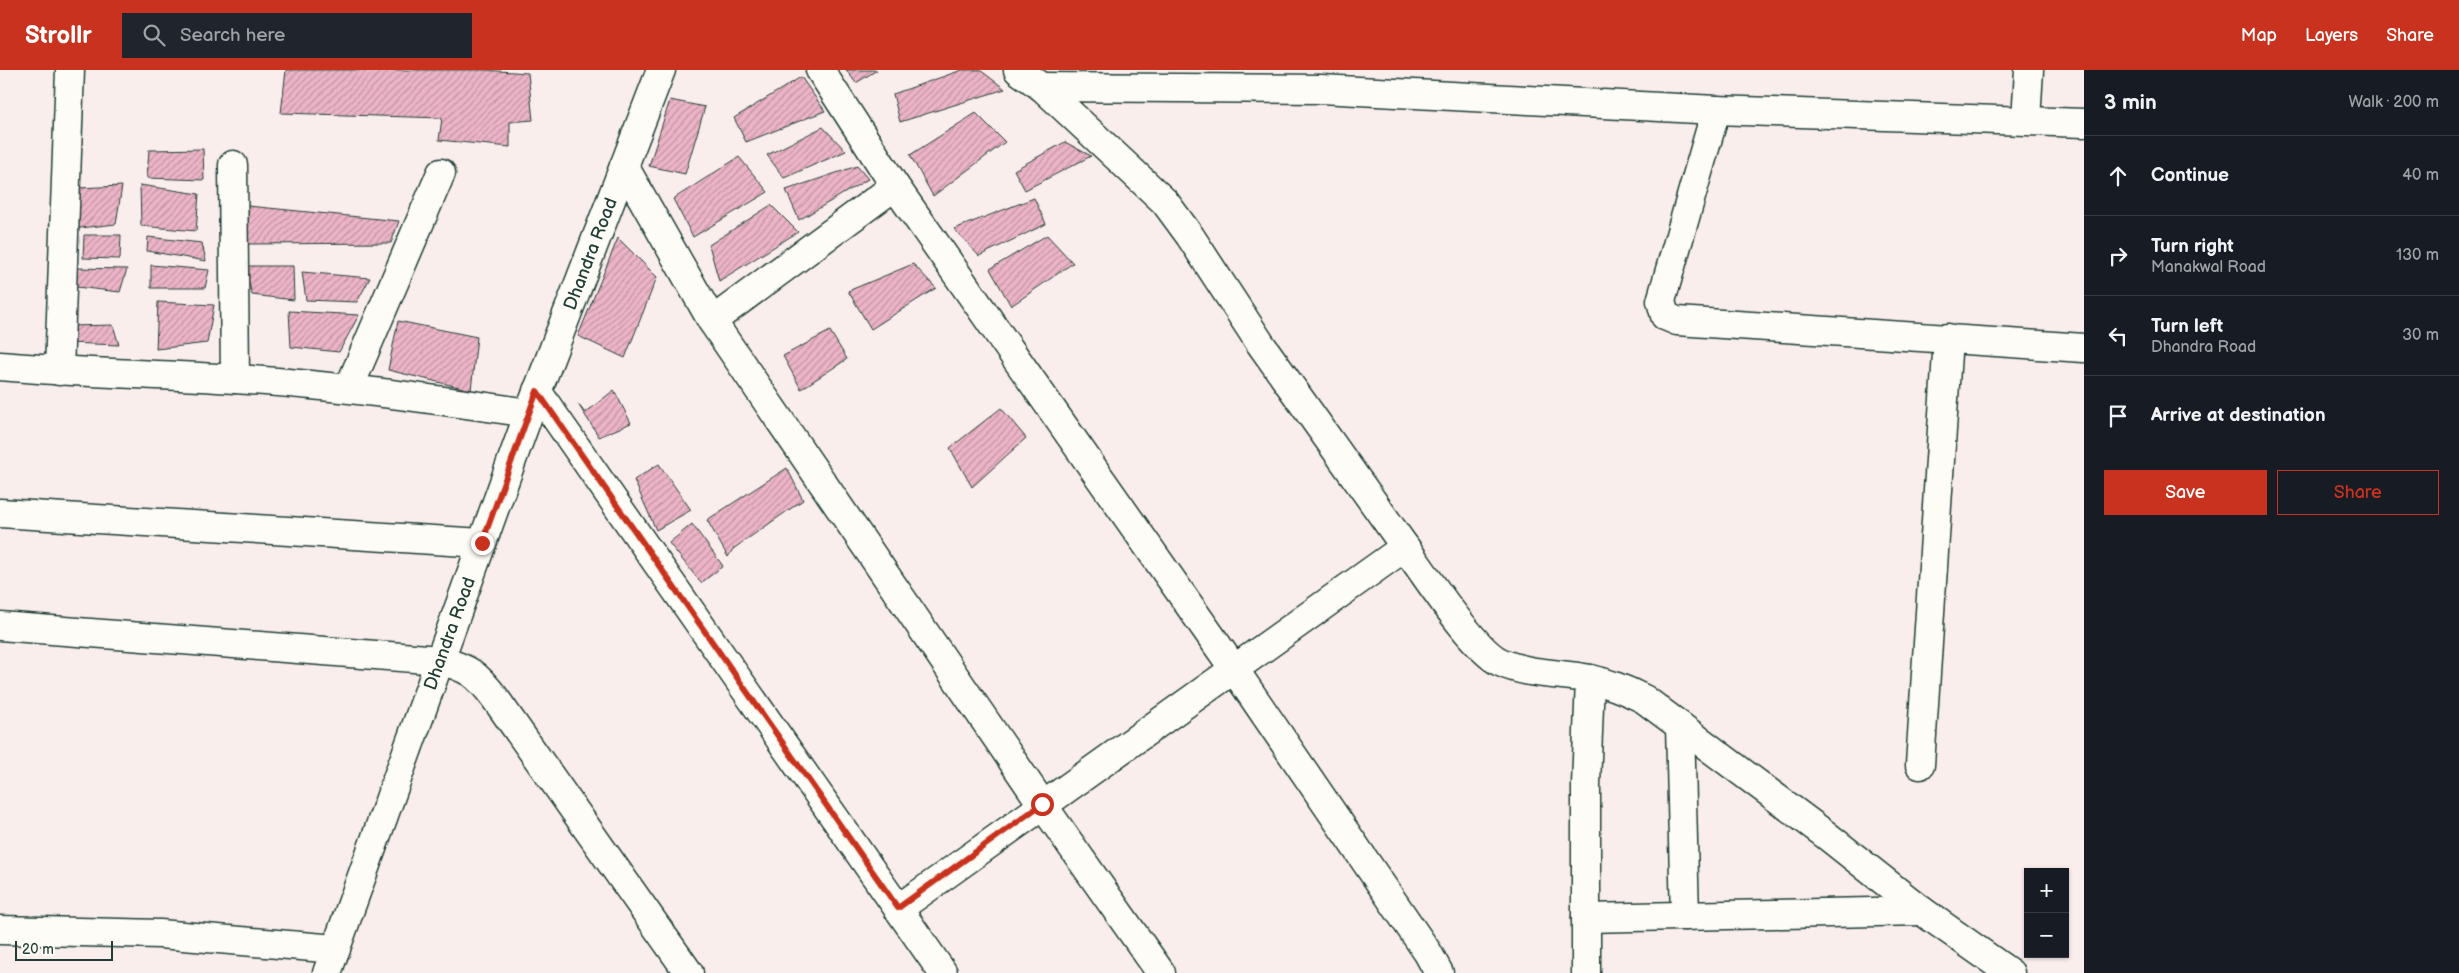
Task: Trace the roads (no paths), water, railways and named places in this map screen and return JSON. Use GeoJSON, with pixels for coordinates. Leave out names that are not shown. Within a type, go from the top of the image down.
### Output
{"type":"FeatureCollection","features":[{"type":"Feature","properties":{"kind":"street"},"geometry":{"type":"LineString","coordinates":[[59,371],[70,70]]}},
{"type":"Feature","properties":{"kind":"street","name":"Dhandra Road"},"geometry":{"type":"LineString","coordinates":[[331,961],[533,402],[661,70]]}},
{"type":"Feature","properties":{"kind":"street"},"geometry":{"type":"LineString","coordinates":[[820,70],[896,186],[1234,669],[1440,973]]}},
{"type":"Feature","properties":{"kind":"street"},"geometry":{"type":"LineString","coordinates":[[1018,70],[1042,88],[1165,202],[1190,236],[1260,343],[1405,547],[1475,641],[1498,661],[1523,670],[1590,679],[1618,687],[1644,699],[1826,835],[1922,911],[2007,972]]}},
{"type":"Feature","properties":{"kind":"street"},"geometry":{"type":"LineString","coordinates":[[2026,120],[2029,70]]}},
{"type":"Feature","properties":{"kind":"street"},"geometry":{"type":"LineString","coordinates":[[1042,88],[1321,80],[1716,110],[2084,123]]}},
{"type":"Feature","properties":{"kind":"street"},"geometry":{"type":"LineString","coordinates":[[1716,110],[1661,300],[1665,316],[1677,321],[2084,348]]}},
{"type":"Feature","properties":{"kind":"street"},"geometry":{"type":"LineString","coordinates":[[233,165],[235,379]]}},
{"type":"Feature","properties":{"kind":"street"},"geometry":{"type":"LineString","coordinates":[[624,166],[712,321],[1042,804],[1161,973]]}},
{"type":"Feature","properties":{"kind":"street"},"geometry":{"type":"LineString","coordinates":[[349,388],[441,173]]}},
{"type":"Feature","properties":{"kind":"street"},"geometry":{"type":"LineString","coordinates":[[712,321],[896,186]]}},
{"type":"Feature","properties":{"kind":"street"},"geometry":{"type":"LineString","coordinates":[[1920,765],[1948,338]]}},
{"type":"Feature","properties":{"kind":"street"},"geometry":{"type":"LineString","coordinates":[[0,366],[59,371],[235,379],[533,402],[943,973]]}},
{"type":"Feature","properties":{"kind":"street"},"geometry":{"type":"LineString","coordinates":[[0,513],[482,543]]}},
{"type":"Feature","properties":{"kind":"street"},"geometry":{"type":"LineString","coordinates":[[898,908],[1405,547]]}},
{"type":"Feature","properties":{"kind":"street"},"geometry":{"type":"LineString","coordinates":[[0,626],[440,660],[465,668],[480,678],[689,973]]}},
{"type":"Feature","properties":{"kind":"street"},"geometry":{"type":"LineString","coordinates":[[1586,973],[1586,785],[1590,679]]}},
{"type":"Feature","properties":{"kind":"street"},"geometry":{"type":"LineString","coordinates":[[1680,726],[1685,916]]}},
{"type":"Feature","properties":{"kind":"street"},"geometry":{"type":"LineString","coordinates":[[1586,918],[1922,911]]}},
{"type":"Feature","properties":{"kind":"street"},"geometry":{"type":"LineString","coordinates":[[0,930],[160,934],[331,961]]}}]}
